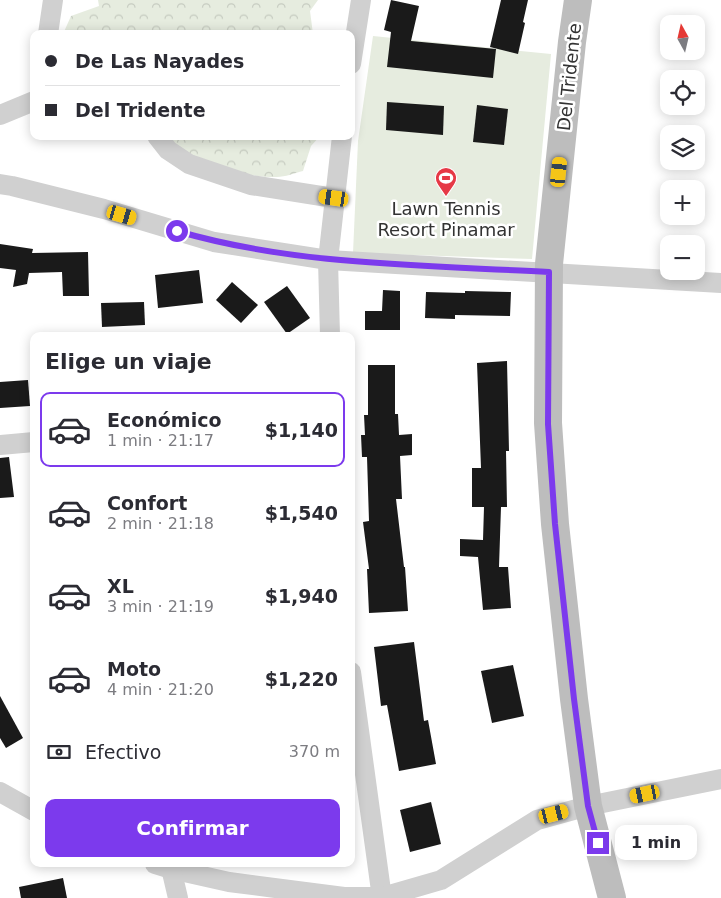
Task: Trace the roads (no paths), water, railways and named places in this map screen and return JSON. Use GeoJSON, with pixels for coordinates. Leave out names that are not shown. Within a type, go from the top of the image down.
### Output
{"type":"FeatureCollection","features":[{"type":"Feature","properties":{"kind":"main road","name":"Del Tridente"},"geometry":{"type":"LineString","coordinates":[[578,0],[572,42],[549,272],[548,424],[555,524],[588,806],[612,898]]}},
{"type":"Feature","properties":{"kind":"street"},"geometry":{"type":"LineString","coordinates":[[49,30],[53,0]]}},
{"type":"Feature","properties":{"kind":"street"},"geometry":{"type":"LineString","coordinates":[[355,38],[361,0]]}},
{"type":"Feature","properties":{"kind":"street"},"geometry":{"type":"LineString","coordinates":[[0,115],[30,103]]}},
{"type":"Feature","properties":{"kind":"street"},"geometry":{"type":"LineString","coordinates":[[161,140],[168,150],[188,164],[251,185],[334,198]]}},
{"type":"Feature","properties":{"kind":"street"},"geometry":{"type":"LineString","coordinates":[[330,332],[328,260],[341,140]]}},
{"type":"Feature","properties":{"kind":"street"},"geometry":{"type":"LineString","coordinates":[[0,184],[104,209],[214,242],[328,260],[721,283]]}},
{"type":"Feature","properties":{"kind":"street"},"geometry":{"type":"LineString","coordinates":[[0,445],[30,442]]}},
{"type":"Feature","properties":{"kind":"street"},"geometry":{"type":"LineString","coordinates":[[355,701],[382,897]]}},
{"type":"Feature","properties":{"kind":"street"},"geometry":{"type":"LineString","coordinates":[[169,867],[238,883],[344,896],[382,897],[441,880],[537,820],[588,806],[721,778]]}},
{"type":"Feature","properties":{"kind":"street"},"geometry":{"type":"LineString","coordinates":[[0,792],[30,809]]}},
{"type":"Feature","properties":{"kind":"street"},"geometry":{"type":"LineString","coordinates":[[165,867],[178,898]]}},
{"type":"Feature","properties":{"kind":"place","name":"Lawn Tennis Resort Pinamar"},"geometry":{"type":"Point","coordinates":[446,197]}}]}
